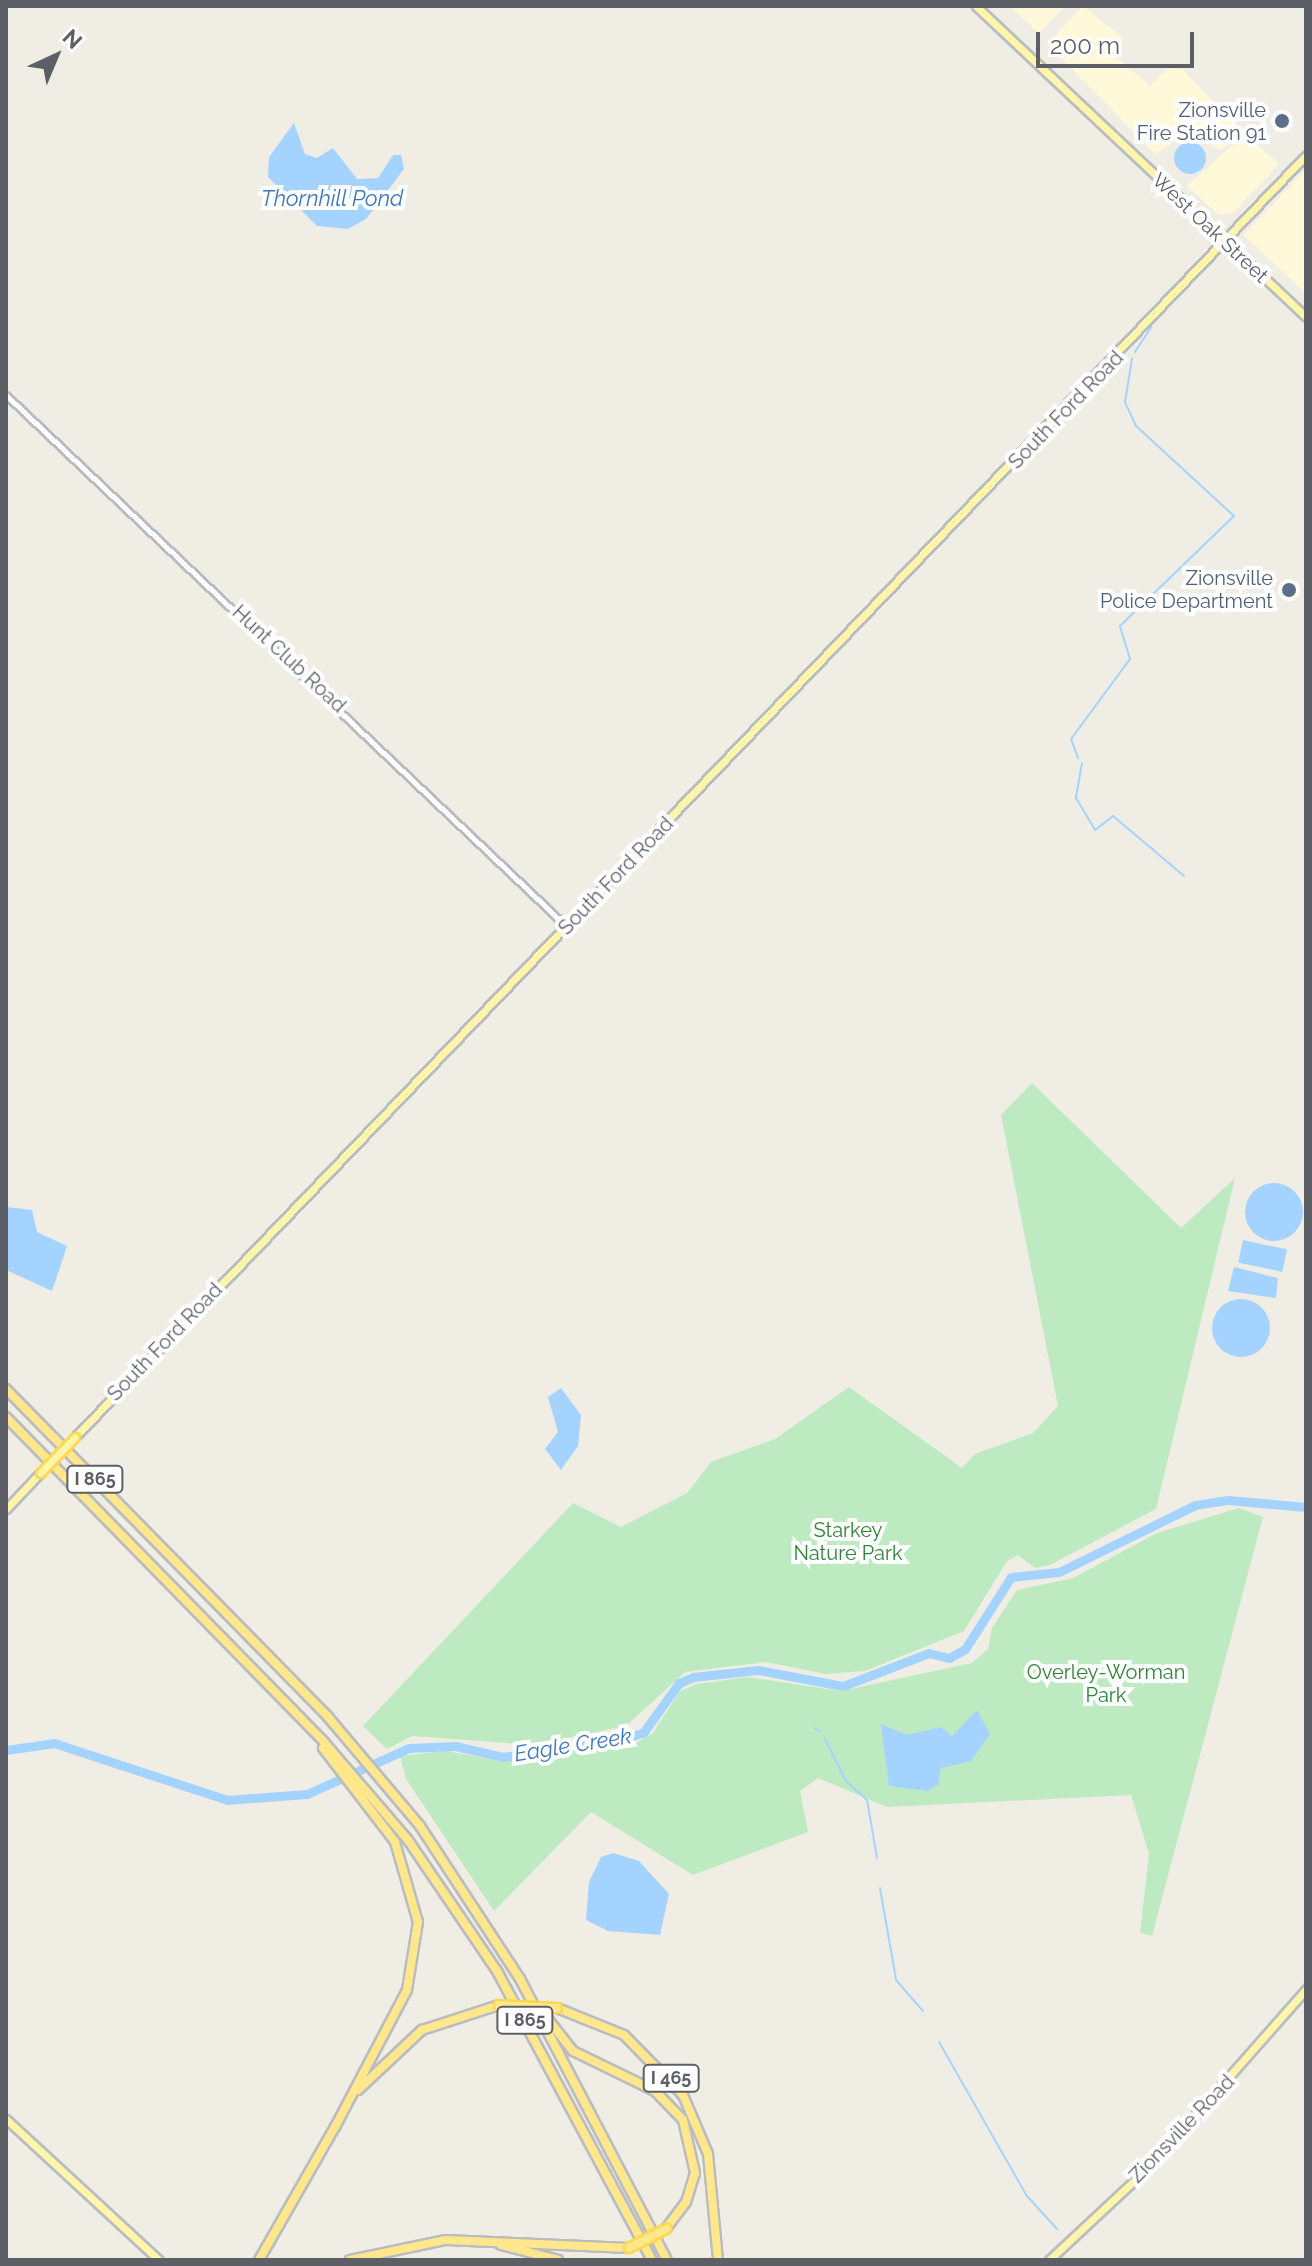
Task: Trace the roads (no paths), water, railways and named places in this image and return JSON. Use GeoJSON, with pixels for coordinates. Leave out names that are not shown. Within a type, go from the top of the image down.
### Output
{"type":"FeatureCollection","features":[{"type":"Feature","properties":{"kind":"highway","name":"I 865"},"geometry":{"type":"LineString","coordinates":[[6,1389],[344,1734],[390,1788],[520,1979],[667,2260]]}},
{"type":"Feature","properties":{"kind":"highway","name":"I 865"},"geometry":{"type":"LineString","coordinates":[[6,1417],[296,1713],[368,1797],[497,1971],[652,2260]]}},
{"type":"Feature","properties":{"kind":"highway"},"geometry":{"type":"LineString","coordinates":[[335,2127],[404,1998],[417,1945],[408,1869],[368,1797]]}},
{"type":"Feature","properties":{"kind":"highway"},"geometry":{"type":"LineString","coordinates":[[350,2260],[457,2240],[629,2248],[666,2229],[686,2202],[695,2173],[683,2120],[655,2091],[568,2046],[520,1979]]}},
{"type":"Feature","properties":{"kind":"highway","name":"I 465"},"geometry":{"type":"LineString","coordinates":[[259,2260],[335,2127],[366,2080],[404,2042],[453,2016],[499,2005],[557,2008],[624,2035],[683,2095],[708,2154],[718,2260]]}},
{"type":"Feature","properties":{"kind":"highway"},"geometry":{"type":"LineString","coordinates":[[457,2240],[558,2260]]}},
{"type":"Feature","properties":{"kind":"main road","name":"West Oak Street"},"geometry":{"type":"LineString","coordinates":[[976,6],[1306,317]]}},
{"type":"Feature","properties":{"kind":"main road","name":"South Ford Road"},"geometry":{"type":"LineString","coordinates":[[6,1509],[1306,155]]}},
{"type":"Feature","properties":{"kind":"main road","name":"Zionsville Road"},"geometry":{"type":"LineString","coordinates":[[1049,2260],[1161,2154],[1306,1989]]}},
{"type":"Feature","properties":{"kind":"main road"},"geometry":{"type":"LineString","coordinates":[[6,2119],[159,2260]]}},
{"type":"Feature","properties":{"kind":"street","name":"Hunt Club Road"},"geometry":{"type":"LineString","coordinates":[[6,395],[567,927]]}},
{"type":"Feature","properties":{"kind":"water","name":"Thornhill Pond"},"geometry":{"type":"Polygon","coordinates":[[[294,123],[305,154],[317,158],[333,148],[357,179],[378,178],[393,155],[401,155],[404,169],[366,219],[348,229],[317,226],[268,177],[269,157],[294,123]]]}},
{"type":"Feature","properties":{"kind":"water"},"geometry":{"type":"Polygon","coordinates":[[[1190,142],[1201,147],[1206,158],[1201,169],[1190,174],[1179,169],[1174,158],[1179,147],[1190,142]]]}},
{"type":"Feature","properties":{"kind":"water"},"geometry":{"type":"Polygon","coordinates":[[[1274,1183],[1295,1191],[1303,1212],[1295,1233],[1274,1241],[1253,1233],[1245,1212],[1253,1191],[1274,1183]]]}},
{"type":"Feature","properties":{"kind":"water"},"geometry":{"type":"Polygon","coordinates":[[[7,1207],[32,1210],[37,1232],[67,1246],[52,1291],[6,1270],[7,1207]]]}},
{"type":"Feature","properties":{"kind":"water"},"geometry":{"type":"Polygon","coordinates":[[[1243,1240],[1287,1249],[1282,1272],[1238,1262],[1243,1240]]]}},
{"type":"Feature","properties":{"kind":"water"},"geometry":{"type":"Polygon","coordinates":[[[1234,1267],[1278,1278],[1276,1298],[1228,1291],[1234,1267]]]}},
{"type":"Feature","properties":{"kind":"water"},"geometry":{"type":"Polygon","coordinates":[[[1241,1299],[1262,1307],[1270,1328],[1262,1349],[1241,1357],[1220,1349],[1212,1328],[1220,1307],[1241,1299]]]}},
{"type":"Feature","properties":{"kind":"water"},"geometry":{"type":"Polygon","coordinates":[[[561,1388],[581,1415],[578,1446],[561,1470],[545,1449],[558,1432],[548,1397],[561,1388]]]}},
{"type":"Feature","properties":{"kind":"water"},"geometry":{"type":"Polygon","coordinates":[[[977,1710],[990,1734],[971,1761],[941,1768],[938,1785],[927,1791],[889,1786],[881,1724],[907,1735],[941,1727],[952,1736],[977,1710]]]}},
{"type":"Feature","properties":{"kind":"water"},"geometry":{"type":"Polygon","coordinates":[[[613,1853],[639,1861],[669,1894],[660,1935],[608,1931],[586,1920],[589,1882],[601,1857],[613,1853]]]}},
{"type":"Feature","properties":{"kind":"waterway"},"geometry":{"type":"LineString","coordinates":[[1135,352],[1151,327]]}},
{"type":"Feature","properties":{"kind":"waterway"},"geometry":{"type":"LineString","coordinates":[[1078,758],[1071,739],[1130,659],[1120,626],[1234,516],[1136,426],[1125,402],[1132,359]]}},
{"type":"Feature","properties":{"kind":"waterway"},"geometry":{"type":"LineString","coordinates":[[1082,763],[1076,798],[1095,830],[1113,816],[1184,876]]}},
{"type":"Feature","properties":{"kind":"waterway","name":"Eagle Creek"},"geometry":{"type":"LineString","coordinates":[[6,1750],[54,1743],[227,1800],[307,1794],[409,1748],[455,1746],[503,1757],[616,1741],[643,1733],[679,1683],[693,1677],[758,1670],[843,1686],[929,1653],[949,1658],[965,1649],[1011,1577],[1059,1572],[1195,1505],[1228,1500],[1306,1507]]}},
{"type":"Feature","properties":{"kind":"waterway"},"geometry":{"type":"LineString","coordinates":[[815,1728],[820,1732]]}},
{"type":"Feature","properties":{"kind":"waterway"},"geometry":{"type":"LineString","coordinates":[[825,1739],[846,1781],[867,1800],[877,1858]]}},
{"type":"Feature","properties":{"kind":"waterway"},"geometry":{"type":"LineString","coordinates":[[880,1888],[896,1980],[923,2011]]}},
{"type":"Feature","properties":{"kind":"waterway"},"geometry":{"type":"LineString","coordinates":[[939,2042],[1027,2196],[1057,2229]]}},
{"type":"Feature","properties":{"kind":"place","name":"Zionsville Fire Station 91"},"geometry":{"type":"Point","coordinates":[1282,121]}},
{"type":"Feature","properties":{"kind":"place","name":"Zionsville Police Department"},"geometry":{"type":"Point","coordinates":[1289,590]}},
{"type":"Feature","properties":{"kind":"park label","name":"Starkey Nature Park"},"geometry":{"type":"Point","coordinates":[848,1542]}},
{"type":"Feature","properties":{"kind":"park label","name":"Overley-Worman Park"},"geometry":{"type":"Point","coordinates":[1106,1684]}}]}
